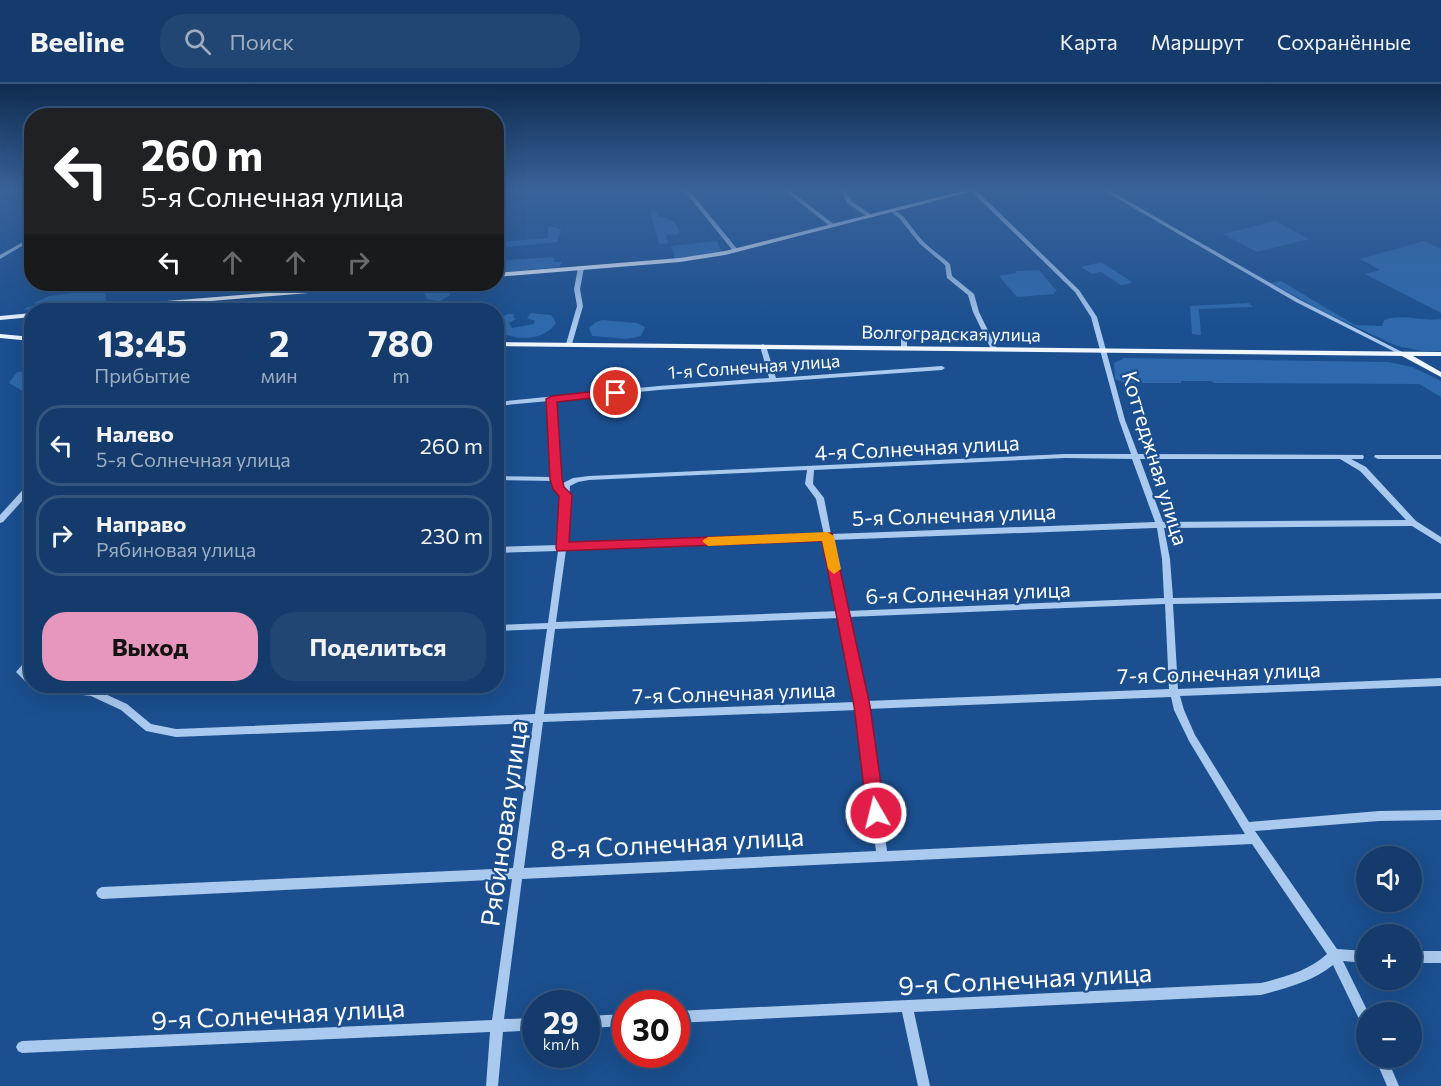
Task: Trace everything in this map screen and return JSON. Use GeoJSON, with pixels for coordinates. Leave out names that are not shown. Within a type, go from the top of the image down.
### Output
{"type":"FeatureCollection","features":[{"type":"Feature","properties":{"kind":"main road"},"geometry":{"type":"LineString","coordinates":[[504,274],[698,258],[795,236]]}},
{"type":"Feature","properties":{"kind":"main road"},"geometry":{"type":"LineString","coordinates":[[165,303],[309,291]]}},
{"type":"Feature","properties":{"kind":"main road"},"geometry":{"type":"LineString","coordinates":[[0,318],[24,316]]}},
{"type":"Feature","properties":{"kind":"main road"},"geometry":{"type":"LineString","coordinates":[[0,336],[24,338]]}},
{"type":"Feature","properties":{"kind":"main road","name":"Волгоградская улица"},"geometry":{"type":"LineString","coordinates":[[504,344],[904,347],[1441,356]]}},
{"type":"Feature","properties":{"kind":"main road"},"geometry":{"type":"LineString","coordinates":[[1405,355],[1441,375]]}},
{"type":"Feature","properties":{"kind":"street"},"geometry":{"type":"LineString","coordinates":[[723,236],[736,251]]}},
{"type":"Feature","properties":{"kind":"street"},"geometry":{"type":"LineString","coordinates":[[915,236],[928,250],[948,265],[948,274],[952,280],[970,292],[976,312],[994,349]]}},
{"type":"Feature","properties":{"kind":"street","name":"Коттеджная улица"},"geometry":{"type":"LineString","coordinates":[[1022,236],[1077,291],[1092,312],[1133,455],[1160,525],[1170,601],[1174,692],[1179,710],[1192,738],[1246,827],[1334,955],[1357,1002]]}},
{"type":"Feature","properties":{"kind":"street"},"geometry":{"type":"LineString","coordinates":[[1184,236],[1298,301],[1405,355]]}},
{"type":"Feature","properties":{"kind":"street"},"geometry":{"type":"LineString","coordinates":[[0,257],[24,243]]}},
{"type":"Feature","properties":{"kind":"street"},"geometry":{"type":"LineString","coordinates":[[569,344],[580,306],[577,289],[581,268]]}},
{"type":"Feature","properties":{"kind":"street"},"geometry":{"type":"LineString","coordinates":[[904,331],[904,347]]}},
{"type":"Feature","properties":{"kind":"street"},"geometry":{"type":"LineString","coordinates":[[763,346],[773,380]]}},
{"type":"Feature","properties":{"kind":"street","name":"1-я Солнечная улица"},"geometry":{"type":"LineString","coordinates":[[504,403],[942,368]]}},
{"type":"Feature","properties":{"kind":"street"},"geometry":{"type":"LineString","coordinates":[[552,399],[556,479],[559,489],[566,495]]}},
{"type":"Feature","properties":{"kind":"street","name":"4-я Солнечная улица"},"geometry":{"type":"LineString","coordinates":[[566,495],[566,485],[576,480],[589,478],[812,469],[869,464],[1133,455],[1207,458],[1360,457]]}},
{"type":"Feature","properties":{"kind":"street"},"geometry":{"type":"LineString","coordinates":[[1342,457],[1363,469],[1413,523],[1441,541]]}},
{"type":"Feature","properties":{"kind":"street"},"geometry":{"type":"LineString","coordinates":[[1378,457],[1441,457]]}},
{"type":"Feature","properties":{"kind":"street"},"geometry":{"type":"LineString","coordinates":[[812,469],[809,484],[820,498],[862,706],[882,855]]}},
{"type":"Feature","properties":{"kind":"street"},"geometry":{"type":"LineString","coordinates":[[504,478],[556,479]]}},
{"type":"Feature","properties":{"kind":"street"},"geometry":{"type":"LineString","coordinates":[[0,520],[24,494]]}},
{"type":"Feature","properties":{"kind":"street","name":"Рябиновая улица"},"geometry":{"type":"LineString","coordinates":[[492,1086],[497,1026],[520,872],[562,548],[566,495]]}},
{"type":"Feature","properties":{"kind":"street","name":"5-я Солнечная улица"},"geometry":{"type":"LineString","coordinates":[[504,550],[1160,525],[1413,523]]}},
{"type":"Feature","properties":{"kind":"street","name":"6-я Солнечная улица"},"geometry":{"type":"LineString","coordinates":[[504,628],[1170,601],[1441,596]]}},
{"type":"Feature","properties":{"kind":"street","name":"7-я Солнечная улица"},"geometry":{"type":"LineString","coordinates":[[94,693],[124,707],[149,728],[176,733],[1441,682]]}},
{"type":"Feature","properties":{"kind":"street"},"geometry":{"type":"LineString","coordinates":[[1246,827],[1379,816],[1441,815]]}},
{"type":"Feature","properties":{"kind":"street","name":"8-я Солнечная улица"},"geometry":{"type":"LineString","coordinates":[[102,893],[1254,839]]}},
{"type":"Feature","properties":{"kind":"street"},"geometry":{"type":"LineString","coordinates":[[1334,955],[1356,956]]}},
{"type":"Feature","properties":{"kind":"street","name":"9-я Солнечная улица"},"geometry":{"type":"LineString","coordinates":[[690,1016],[1261,989],[1307,975],[1323,966],[1334,955]]}},
{"type":"Feature","properties":{"kind":"street"},"geometry":{"type":"LineString","coordinates":[[1422,957],[1441,957]]}},
{"type":"Feature","properties":{"kind":"street"},"geometry":{"type":"LineString","coordinates":[[907,1006],[924,1086]]}},
{"type":"Feature","properties":{"kind":"street","name":"9-я Солнечная улица"},"geometry":{"type":"LineString","coordinates":[[22,1047],[522,1025]]}},
{"type":"Feature","properties":{"kind":"street"},"geometry":{"type":"LineString","coordinates":[[1385,1068],[1393,1086]]}},
{"type":"Feature","properties":{"kind":"shaded area"},"geometry":{"type":"Polygon","coordinates":[[[548,236],[559,236],[557,242],[504,247],[504,241],[548,238],[548,236]]]}},
{"type":"Feature","properties":{"kind":"shaded area"},"geometry":{"type":"Polygon","coordinates":[[[657,236],[666,236],[668,243],[659,244],[657,236]]]}},
{"type":"Feature","properties":{"kind":"shaded area"},"geometry":{"type":"Polygon","coordinates":[[[1226,236],[1303,236],[1309,239],[1257,252],[1226,236]]]}},
{"type":"Feature","properties":{"kind":"shaded area"},"geometry":{"type":"Polygon","coordinates":[[[717,241],[722,252],[675,259],[671,246],[717,241]]]}},
{"type":"Feature","properties":{"kind":"shaded area"},"geometry":{"type":"Polygon","coordinates":[[[1424,241],[1441,249],[1441,313],[1365,274],[1380,270],[1360,259],[1424,241]]]}},
{"type":"Feature","properties":{"kind":"shaded area"},"geometry":{"type":"Polygon","coordinates":[[[553,257],[554,262],[562,262],[559,267],[504,272],[504,260],[553,257]]]}},
{"type":"Feature","properties":{"kind":"shaded area"},"geometry":{"type":"Polygon","coordinates":[[[1101,262],[1132,283],[1121,285],[1101,272],[1092,274],[1081,267],[1101,262]]]}},
{"type":"Feature","properties":{"kind":"shaded area"},"geometry":{"type":"Polygon","coordinates":[[[1039,270],[1057,291],[1054,292],[1055,294],[1017,297],[999,276],[1016,273],[1015,271],[1039,270]]]}},
{"type":"Feature","properties":{"kind":"shaded area"},"geometry":{"type":"Polygon","coordinates":[[[1281,281],[1355,325],[1382,326],[1384,320],[1398,317],[1441,319],[1441,351],[1422,351],[1397,346],[1324,312],[1271,283],[1281,281]]]}},
{"type":"Feature","properties":{"kind":"shaded area"},"geometry":{"type":"Polygon","coordinates":[[[105,291],[106,301],[102,303],[34,303],[49,296],[105,291]]]}},
{"type":"Feature","properties":{"kind":"shaded area"},"geometry":{"type":"Polygon","coordinates":[[[423,291],[450,291],[450,295],[440,301],[427,299],[423,291]]]}},
{"type":"Feature","properties":{"kind":"shaded area"},"geometry":{"type":"Polygon","coordinates":[[[1249,303],[1253,307],[1199,309],[1201,335],[1192,334],[1190,306],[1249,303]]]}},
{"type":"Feature","properties":{"kind":"shaded area"},"geometry":{"type":"Polygon","coordinates":[[[531,313],[551,315],[556,323],[544,334],[528,338],[504,334],[504,316],[514,314],[513,317],[516,319],[509,323],[512,328],[534,324],[535,321],[527,318],[531,313]]]}},
{"type":"Feature","properties":{"kind":"shaded area"},"geometry":{"type":"Polygon","coordinates":[[[602,320],[637,323],[645,327],[641,336],[627,339],[592,336],[589,328],[602,320]]]}},
{"type":"Feature","properties":{"kind":"shaded area"},"geometry":{"type":"Polygon","coordinates":[[[1124,358],[1388,362],[1412,367],[1441,381],[1441,397],[1419,384],[1214,383],[1211,381],[1125,383],[1115,379],[1114,363],[1124,358]]]}},
{"type":"Feature","properties":{"kind":"shaded area"},"geometry":{"type":"Polygon","coordinates":[[[17,372],[24,372],[24,392],[9,383],[17,372]]]}},
{"type":"Feature","properties":{"kind":"slow traffic"},"geometry":{"type":"LineString","coordinates":[[708,541],[827,536],[834,569]]}},
{"type":"Feature","properties":{"kind":"route"},"geometry":{"type":"LineString","coordinates":[[616,393],[552,399],[556,479],[559,489],[566,495],[562,548],[827,536],[862,706],[876,813]]}}]}
